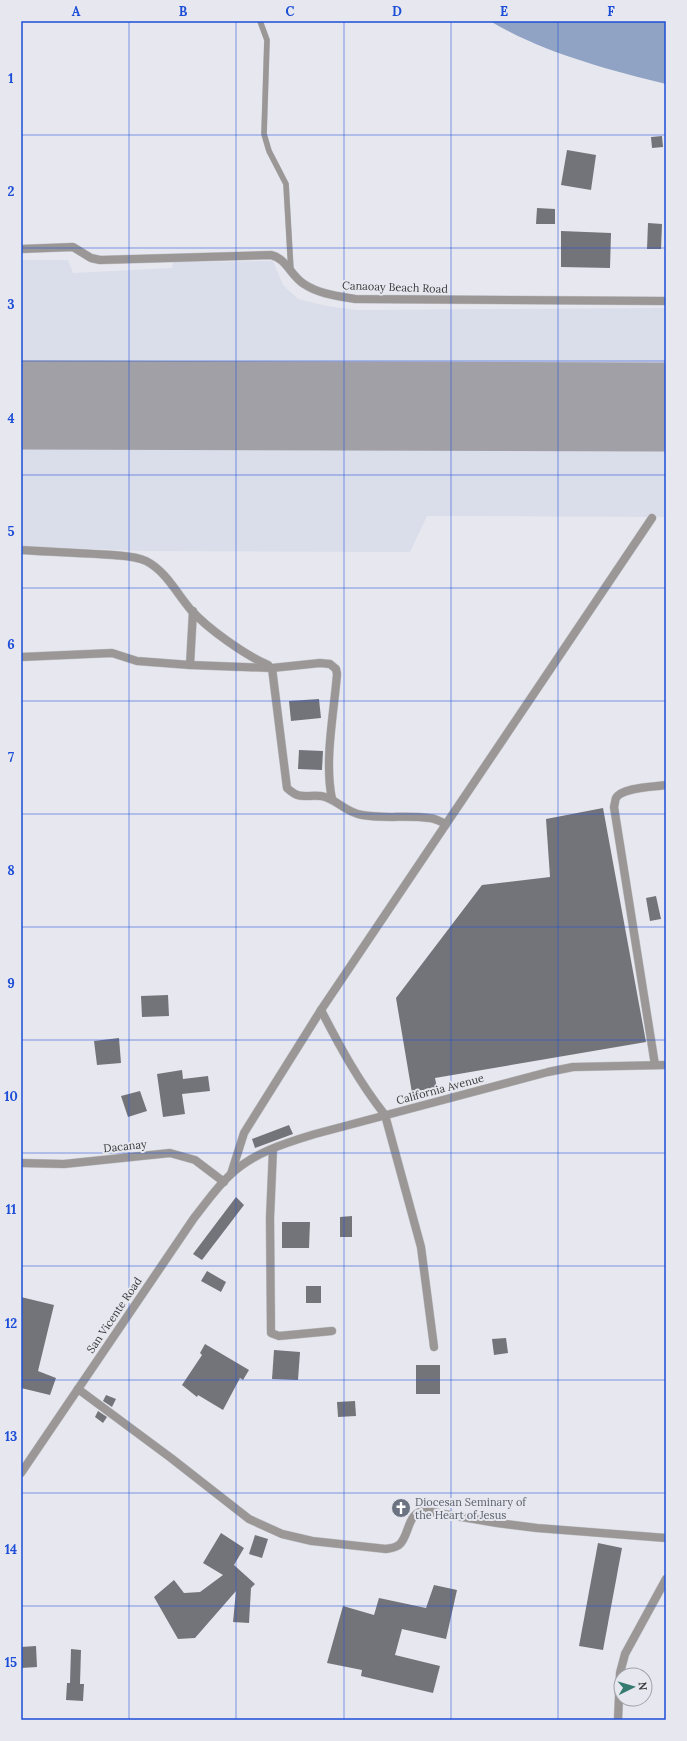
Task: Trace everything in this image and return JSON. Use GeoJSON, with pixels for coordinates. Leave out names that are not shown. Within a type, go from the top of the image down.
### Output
{"type":"FeatureCollection","features":[{"type":"Feature","properties":{"kind":"street","name":"Canaoay Beach Road"},"geometry":{"type":"LineString","coordinates":[[21,249],[73,247],[91,258],[100,260],[271,256],[279,258],[291,273],[302,283],[318,291],[335,296],[355,299],[666,301]]}},
{"type":"Feature","properties":{"kind":"street"},"geometry":{"type":"LineString","coordinates":[[231,1174],[244,1133],[321,1010],[652,518]]}},
{"type":"Feature","properties":{"kind":"street"},"geometry":{"type":"LineString","coordinates":[[21,550],[101,554],[133,557],[145,561],[157,569],[193,611],[221,635],[254,659],[272,668]]}},
{"type":"Feature","properties":{"kind":"street"},"geometry":{"type":"LineString","coordinates":[[190,665],[193,611]]}},
{"type":"Feature","properties":{"kind":"street"},"geometry":{"type":"LineString","coordinates":[[21,657],[112,653],[137,661],[190,665],[272,668],[320,663],[330,664],[336,669],[337,674],[332,718],[330,786],[332,799]]}},
{"type":"Feature","properties":{"kind":"street"},"geometry":{"type":"LineString","coordinates":[[272,668],[288,788],[293,794],[301,797],[320,796],[332,799],[348,811],[361,815],[430,818],[446,824]]}},
{"type":"Feature","properties":{"kind":"street"},"geometry":{"type":"LineString","coordinates":[[655,1065],[614,807],[616,798],[619,794],[630,789],[666,786]]}},
{"type":"Feature","properties":{"kind":"street"},"geometry":{"type":"LineString","coordinates":[[321,1010],[343,1054],[373,1100],[385,1115],[421,1247],[434,1347]]}},
{"type":"Feature","properties":{"kind":"street","name":"California Avenue"},"geometry":{"type":"LineString","coordinates":[[231,1174],[249,1160],[283,1144],[314,1134],[506,1082],[567,1069],[666,1065]]}},
{"type":"Feature","properties":{"kind":"street"},"geometry":{"type":"LineString","coordinates":[[273,1148],[270,1218],[271,1333],[279,1336],[332,1331]]}},
{"type":"Feature","properties":{"kind":"street","name":"Dacanay"},"geometry":{"type":"LineString","coordinates":[[21,1163],[64,1164],[170,1153],[195,1160],[224,1182]]}},
{"type":"Feature","properties":{"kind":"street","name":"San Vicente Road"},"geometry":{"type":"LineString","coordinates":[[21,1473],[194,1218],[231,1174]]}},
{"type":"Feature","properties":{"kind":"street"},"geometry":{"type":"LineString","coordinates":[[78,1389],[171,1458],[249,1519],[282,1534],[304,1540],[386,1549],[394,1548],[401,1543],[415,1514],[421,1511],[537,1528],[666,1538]]}},
{"type":"Feature","properties":{"kind":"street"},"geometry":{"type":"LineString","coordinates":[[618,1720],[619,1680],[625,1654],[666,1579]]}},
{"type":"Feature","properties":{"kind":"lane"},"geometry":{"type":"LineString","coordinates":[[260,21],[267,40],[264,134],[269,151],[286,184],[291,273]]}},
{"type":"Feature","properties":{"kind":"shaded area"},"geometry":{"type":"Polygon","coordinates":[[[21,260],[68,260],[73,273],[172,268],[173,262],[273,261],[283,285],[298,299],[327,306],[357,310],[666,308],[666,517],[427,516],[410,552],[142,551],[21,546],[21,260]]]}},
{"type":"Feature","properties":{"kind":"water"},"geometry":{"type":"Polygon","coordinates":[[[490,21],[666,21],[666,84],[576,59],[532,42],[490,21]]]}},
{"type":"Feature","properties":{"kind":"building"},"geometry":{"type":"Polygon","coordinates":[[[662,136],[663,147],[652,148],[651,137],[662,136]]]}},
{"type":"Feature","properties":{"kind":"building"},"geometry":{"type":"Polygon","coordinates":[[[567,150],[596,155],[591,190],[561,185],[567,150]]]}},
{"type":"Feature","properties":{"kind":"building"},"geometry":{"type":"Polygon","coordinates":[[[537,208],[555,209],[555,224],[536,224],[537,208]]]}},
{"type":"Feature","properties":{"kind":"building"},"geometry":{"type":"Polygon","coordinates":[[[648,223],[662,224],[661,249],[647,249],[648,223]]]}},
{"type":"Feature","properties":{"kind":"building"},"geometry":{"type":"Polygon","coordinates":[[[561,231],[611,233],[610,268],[561,267],[561,231]]]}},
{"type":"Feature","properties":{"kind":"building"},"geometry":{"type":"Polygon","coordinates":[[[319,699],[321,718],[291,721],[289,701],[319,699]]]}},
{"type":"Feature","properties":{"kind":"building"},"geometry":{"type":"Polygon","coordinates":[[[299,750],[323,751],[322,770],[298,769],[299,750]]]}},
{"type":"Feature","properties":{"kind":"building"},"geometry":{"type":"Polygon","coordinates":[[[603,808],[646,1042],[435,1078],[437,1088],[412,1093],[396,998],[482,885],[550,877],[546,819],[603,808]]]}},
{"type":"Feature","properties":{"kind":"building"},"geometry":{"type":"Polygon","coordinates":[[[656,896],[661,919],[650,921],[646,898],[656,896]]]}},
{"type":"Feature","properties":{"kind":"building"},"geometry":{"type":"Polygon","coordinates":[[[168,995],[169,1016],[142,1017],[141,996],[168,995]]]}},
{"type":"Feature","properties":{"kind":"building"},"geometry":{"type":"Polygon","coordinates":[[[119,1038],[121,1063],[97,1065],[94,1041],[119,1038]]]}},
{"type":"Feature","properties":{"kind":"building"},"geometry":{"type":"Polygon","coordinates":[[[182,1070],[183,1079],[208,1076],[210,1091],[182,1094],[185,1114],[163,1117],[157,1074],[182,1070]]]}},
{"type":"Feature","properties":{"kind":"building"},"geometry":{"type":"Polygon","coordinates":[[[140,1091],[147,1111],[128,1117],[121,1096],[140,1091]]]}},
{"type":"Feature","properties":{"kind":"building"},"geometry":{"type":"Polygon","coordinates":[[[289,1125],[293,1134],[255,1148],[252,1139],[289,1125]]]}},
{"type":"Feature","properties":{"kind":"building"},"geometry":{"type":"Polygon","coordinates":[[[236,1197],[244,1205],[202,1260],[193,1254],[236,1197]]]}},
{"type":"Feature","properties":{"kind":"building"},"geometry":{"type":"Polygon","coordinates":[[[352,1216],[352,1237],[340,1237],[340,1217],[352,1216]]]}},
{"type":"Feature","properties":{"kind":"building"},"geometry":{"type":"Polygon","coordinates":[[[282,1222],[310,1222],[309,1248],[282,1248],[282,1222]]]}},
{"type":"Feature","properties":{"kind":"building"},"geometry":{"type":"Polygon","coordinates":[[[207,1271],[226,1282],[221,1292],[201,1281],[207,1271]]]}},
{"type":"Feature","properties":{"kind":"building"},"geometry":{"type":"Polygon","coordinates":[[[306,1286],[321,1286],[321,1303],[306,1303],[306,1286]]]}},
{"type":"Feature","properties":{"kind":"building"},"geometry":{"type":"Polygon","coordinates":[[[21,1297],[54,1305],[38,1371],[56,1378],[50,1395],[21,1388],[21,1297]]]}},
{"type":"Feature","properties":{"kind":"building"},"geometry":{"type":"Polygon","coordinates":[[[506,1338],[508,1353],[494,1355],[492,1339],[506,1338]]]}},
{"type":"Feature","properties":{"kind":"building"},"geometry":{"type":"Polygon","coordinates":[[[205,1344],[249,1370],[243,1380],[240,1378],[223,1410],[198,1395],[197,1397],[182,1385],[202,1355],[200,1353],[205,1344]]]}},
{"type":"Feature","properties":{"kind":"building"},"geometry":{"type":"Polygon","coordinates":[[[274,1350],[300,1352],[298,1380],[272,1379],[274,1350]]]}},
{"type":"Feature","properties":{"kind":"building"},"geometry":{"type":"Polygon","coordinates":[[[416,1365],[440,1365],[440,1394],[416,1394],[416,1365]]]}},
{"type":"Feature","properties":{"kind":"building"},"geometry":{"type":"Polygon","coordinates":[[[106,1395],[116,1399],[112,1407],[103,1401],[106,1395]]]}},
{"type":"Feature","properties":{"kind":"building"},"geometry":{"type":"Polygon","coordinates":[[[355,1401],[356,1416],[338,1417],[337,1402],[355,1401]]]}},
{"type":"Feature","properties":{"kind":"building"},"geometry":{"type":"Polygon","coordinates":[[[98,1411],[107,1417],[103,1423],[95,1417],[98,1411]]]}},
{"type":"Feature","properties":{"kind":"building"},"geometry":{"type":"Polygon","coordinates":[[[221,1533],[244,1548],[234,1565],[255,1584],[251,1588],[249,1623],[233,1622],[236,1591],[195,1638],[178,1639],[154,1597],[174,1580],[184,1593],[200,1592],[223,1575],[203,1563],[221,1533]]]}},
{"type":"Feature","properties":{"kind":"building"},"geometry":{"type":"Polygon","coordinates":[[[255,1535],[268,1539],[262,1558],[249,1554],[255,1535]]]}},
{"type":"Feature","properties":{"kind":"building"},"geometry":{"type":"Polygon","coordinates":[[[598,1543],[622,1548],[603,1650],[579,1646],[598,1543]]]}},
{"type":"Feature","properties":{"kind":"building"},"geometry":{"type":"Polygon","coordinates":[[[434,1585],[457,1590],[446,1639],[402,1629],[395,1655],[440,1666],[433,1693],[361,1676],[362,1670],[327,1663],[343,1606],[374,1615],[379,1598],[426,1608],[434,1585]]]}},
{"type":"Feature","properties":{"kind":"building"},"geometry":{"type":"Polygon","coordinates":[[[36,1646],[37,1667],[21,1668],[21,1647],[36,1646]]]}},
{"type":"Feature","properties":{"kind":"building"},"geometry":{"type":"Polygon","coordinates":[[[71,1649],[81,1650],[80,1684],[84,1684],[83,1701],[66,1700],[67,1683],[70,1683],[71,1649]]]}},
{"type":"Feature","properties":{"kind":"runway"},"geometry":{"type":"LineString","coordinates":[[21,405],[666,407]]}},
{"type":"Feature","properties":{"kind":"place","name":"Diocesan Seminary of the Heart of Jesus"},"geometry":{"type":"Point","coordinates":[401,1508]}}]}
